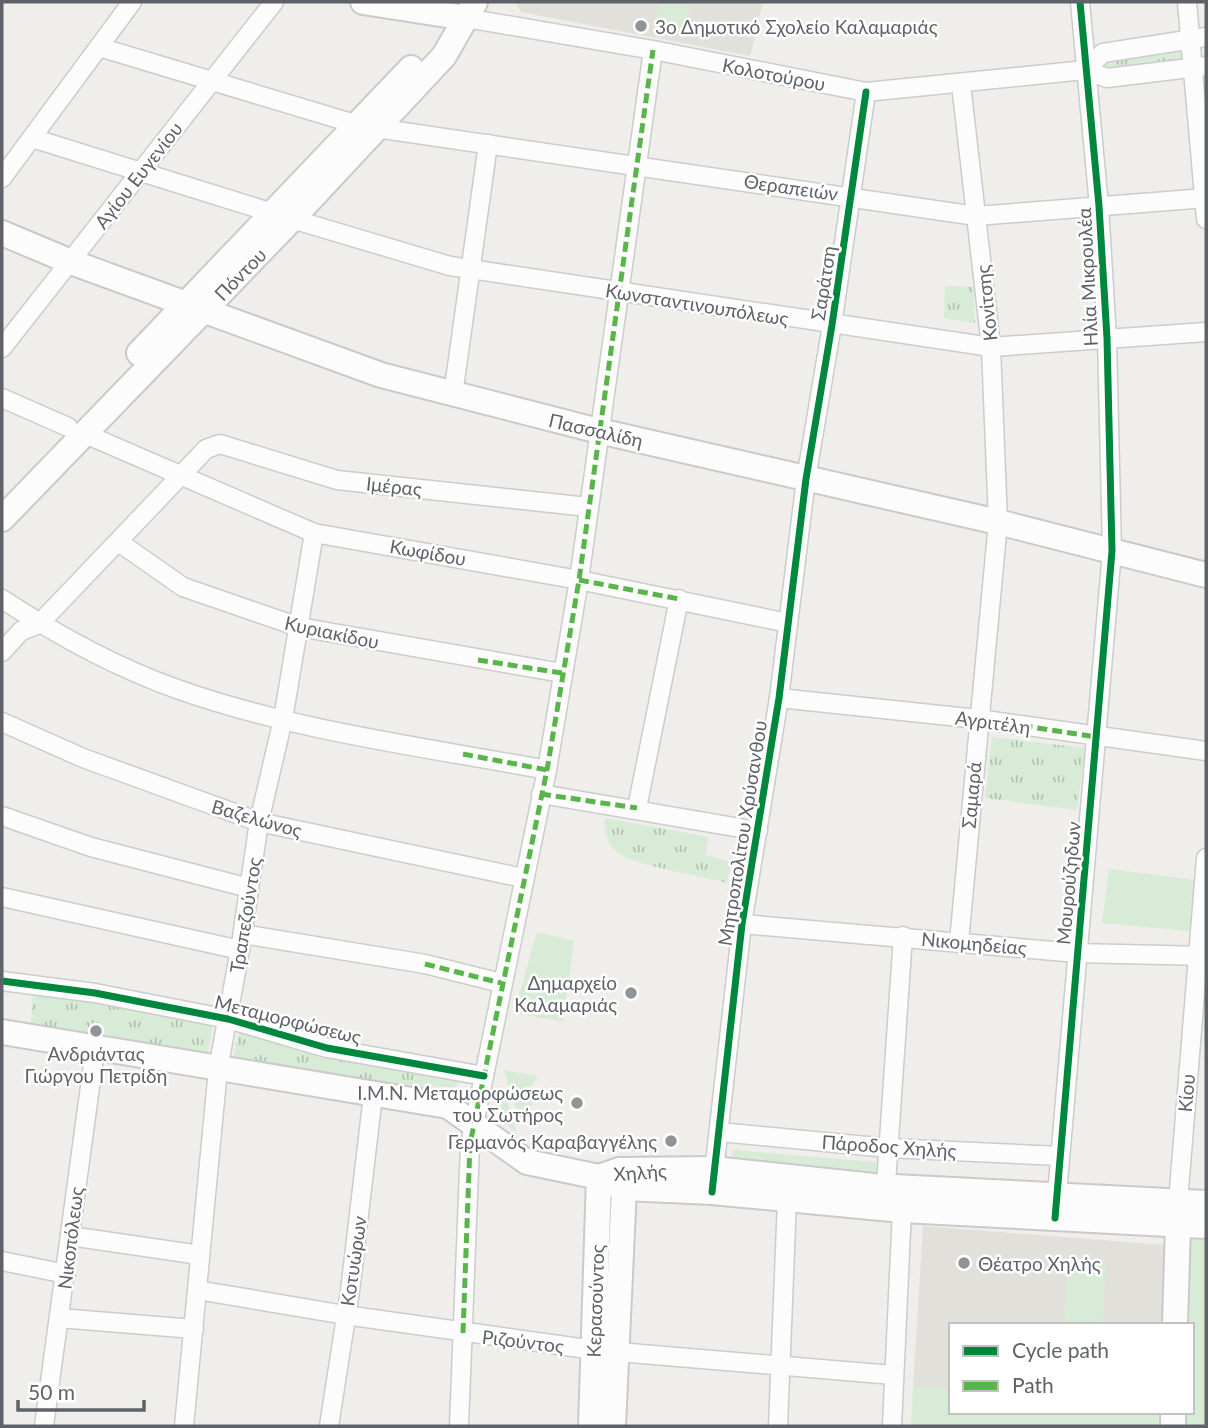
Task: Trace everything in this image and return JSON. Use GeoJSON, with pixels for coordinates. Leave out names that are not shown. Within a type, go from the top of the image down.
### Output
{"type":"FeatureCollection","features":[{"type":"Feature","properties":{"kind":"main road"},"geometry":{"type":"LineString","coordinates":[[363,2],[471,10]]}},
{"type":"Feature","properties":{"kind":"main road","name":"Πόντου"},"geometry":{"type":"LineString","coordinates":[[2,497],[75,430],[196,307],[366,126],[433,45],[471,10]]}},
{"type":"Feature","properties":{"kind":"main road","name":"Πασσαλίδη"},"geometry":{"type":"LineString","coordinates":[[2,233],[71,262],[381,375],[599,431],[998,522],[1206,575]]}},
{"type":"Feature","properties":{"kind":"main road","name":"Πόντου"},"geometry":{"type":"LineString","coordinates":[[2,519],[75,430]]}},
{"type":"Feature","properties":{"kind":"main road"},"geometry":{"type":"LineString","coordinates":[[2,1032],[95,1050],[448,1106],[527,1162],[599,1177]]}},
{"type":"Feature","properties":{"kind":"main road","name":"Χηλής"},"geometry":{"type":"LineString","coordinates":[[599,1177],[620,1170],[890,1201]]}},
{"type":"Feature","properties":{"kind":"main road","name":"Χηλής"},"geometry":{"type":"LineString","coordinates":[[599,1177],[624,1188],[713,1181],[787,1200],[890,1201],[1177,1213],[1206,1226]]}},
{"type":"Feature","properties":{"kind":"main road","name":"Κερασούντος"},"geometry":{"type":"LineString","coordinates":[[599,1177],[606,1351],[613,1426]]}},
{"type":"Feature","properties":{"kind":"main road","name":"Κερασούντος"},"geometry":{"type":"LineString","coordinates":[[591,1426],[606,1351],[624,1188]]}},
{"type":"Feature","properties":{"kind":"main road","name":"Χηλής"},"geometry":{"type":"LineString","coordinates":[[1177,1213],[1206,1203]]}},
{"type":"Feature","properties":{"kind":"main road"},"geometry":{"type":"LineString","coordinates":[[1175,1323],[1177,1213]]}},
{"type":"Feature","properties":{"kind":"street"},"geometry":{"type":"LineString","coordinates":[[2,178],[132,2]]}},
{"type":"Feature","properties":{"kind":"street","name":"Αγίου Ευγενίου"},"geometry":{"type":"LineString","coordinates":[[2,348],[274,2]]}},
{"type":"Feature","properties":{"kind":"street","name":"Ηλία Μικρουλέα"},"geometry":{"type":"LineString","coordinates":[[1080,2],[1084,70],[1099,206],[1107,338],[1112,551]]}},
{"type":"Feature","properties":{"kind":"street"},"geometry":{"type":"LineString","coordinates":[[1186,2],[1198,38],[1206,219]]}},
{"type":"Feature","properties":{"kind":"street","name":"Κολοτούρου"},"geometry":{"type":"LineString","coordinates":[[471,10],[653,50],[866,92],[1084,70],[1107,78],[1199,66]]}},
{"type":"Feature","properties":{"kind":"street","name":"Κολοτούρου"},"geometry":{"type":"LineString","coordinates":[[1084,70],[1103,53],[1198,38]]}},
{"type":"Feature","properties":{"kind":"street","name":"Θεραπειών"},"geometry":{"type":"LineString","coordinates":[[99,47],[209,82],[366,126],[976,216],[1205,198]]}},
{"type":"Feature","properties":{"kind":"street"},"geometry":{"type":"LineString","coordinates":[[459,1426],[470,1144],[501,983],[547,770],[579,579],[653,50]]}},
{"type":"Feature","properties":{"kind":"street","name":"Κονίτσης"},"geometry":{"type":"LineString","coordinates":[[961,84],[991,346],[998,522]]}},
{"type":"Feature","properties":{"kind":"street","name":"Σαράτση"},"geometry":{"type":"LineString","coordinates":[[806,479],[866,92]]}},
{"type":"Feature","properties":{"kind":"street","name":"Κωνσταντινουπόλεως"},"geometry":{"type":"LineString","coordinates":[[32,138],[283,216],[471,269],[832,325],[991,346],[1206,332]]}},
{"type":"Feature","properties":{"kind":"street"},"geometry":{"type":"LineString","coordinates":[[453,395],[488,144]]}},
{"type":"Feature","properties":{"kind":"street","name":"Κωφίδου"},"geometry":{"type":"LineString","coordinates":[[2,398],[314,533],[579,579],[788,623]]}},
{"type":"Feature","properties":{"kind":"street","name":"Ιμέρας"},"geometry":{"type":"LineString","coordinates":[[181,475],[206,449],[220,444],[337,480],[588,507]]}},
{"type":"Feature","properties":{"kind":"street"},"geometry":{"type":"LineString","coordinates":[[2,652],[21,631],[39,624],[181,475]]}},
{"type":"Feature","properties":{"kind":"street","name":"Μητροπολίτου Χρύσανθου"},"geometry":{"type":"LineString","coordinates":[[713,1181],[742,924],[779,698],[806,479]]}},
{"type":"Feature","properties":{"kind":"street","name":"Σαμαρά"},"geometry":{"type":"LineString","coordinates":[[959,942],[998,522]]}},
{"type":"Feature","properties":{"kind":"street","name":"Τραπεζούντος"},"geometry":{"type":"LineString","coordinates":[[184,1426],[218,1069],[242,942],[259,822],[283,719],[314,533]]}},
{"type":"Feature","properties":{"kind":"street","name":"Κυριακίδου"},"geometry":{"type":"LineString","coordinates":[[120,542],[183,587],[299,627],[562,673]]}},
{"type":"Feature","properties":{"kind":"street","name":"Μουρούζηδων"},"geometry":{"type":"LineString","coordinates":[[1056,1207],[1112,551]]}},
{"type":"Feature","properties":{"kind":"street"},"geometry":{"type":"LineString","coordinates":[[2,599],[39,624],[110,661],[178,689],[283,719],[547,770]]}},
{"type":"Feature","properties":{"kind":"street"},"geometry":{"type":"LineString","coordinates":[[637,808],[679,599]]}},
{"type":"Feature","properties":{"kind":"street","name":"Αγριτέλη"},"geometry":{"type":"LineString","coordinates":[[779,698],[978,719],[1206,751]]}},
{"type":"Feature","properties":{"kind":"street","name":"Βαζελώνος"},"geometry":{"type":"LineString","coordinates":[[2,722],[83,758],[259,822],[523,878]]}},
{"type":"Feature","properties":{"kind":"street"},"geometry":{"type":"LineString","coordinates":[[541,794],[637,808],[758,831]]}},
{"type":"Feature","properties":{"kind":"street"},"geometry":{"type":"LineString","coordinates":[[2,816],[117,855],[249,888]]}},
{"type":"Feature","properties":{"kind":"street","name":"Κίου"},"geometry":{"type":"LineString","coordinates":[[1177,1213],[1202,956],[1206,858]]}},
{"type":"Feature","properties":{"kind":"street"},"geometry":{"type":"LineString","coordinates":[[2,897],[242,942],[425,964],[501,983]]}},
{"type":"Feature","properties":{"kind":"street","name":"Νικομηδείας"},"geometry":{"type":"LineString","coordinates":[[742,924],[1077,953],[1202,956]]}},
{"type":"Feature","properties":{"kind":"street"},"geometry":{"type":"LineString","coordinates":[[892,1426],[888,1148],[903,936]]}},
{"type":"Feature","properties":{"kind":"street","name":"Μεταμορφώσεως"},"geometry":{"type":"LineString","coordinates":[[2,981],[95,993],[228,1019],[327,1048],[484,1076]]}},
{"type":"Feature","properties":{"kind":"street","name":"Νικοπόλεως"},"geometry":{"type":"LineString","coordinates":[[44,1426],[95,1050]]}},
{"type":"Feature","properties":{"kind":"street","name":"Κοτυώρων"},"geometry":{"type":"LineString","coordinates":[[330,1426],[373,1095]]}},
{"type":"Feature","properties":{"kind":"street","name":"Πάροδος Χηλής"},"geometry":{"type":"LineString","coordinates":[[719,1132],[888,1148],[1060,1156]]}},
{"type":"Feature","properties":{"kind":"street"},"geometry":{"type":"LineString","coordinates":[[778,1426],[787,1200]]}},
{"type":"Feature","properties":{"kind":"street"},"geometry":{"type":"LineString","coordinates":[[70,1236],[200,1255]]}},
{"type":"Feature","properties":{"kind":"street"},"geometry":{"type":"LineString","coordinates":[[2,1261],[66,1274]]}},
{"type":"Feature","properties":{"kind":"street","name":"Ριζούντος"},"geometry":{"type":"LineString","coordinates":[[197,1290],[463,1333],[606,1351],[893,1376]]}},
{"type":"Feature","properties":{"kind":"street"},"geometry":{"type":"LineString","coordinates":[[59,1318],[194,1329]]}},
{"type":"Feature","properties":{"kind":"shaded area"},"geometry":{"type":"Polygon","coordinates":[[[515,2],[763,2],[750,56],[521,12],[515,2]]]}},
{"type":"Feature","properties":{"kind":"shaded area"},"geometry":{"type":"Polygon","coordinates":[[[923,1226],[1165,1245],[1162,1323],[949,1323],[949,1388],[913,1387],[923,1226]]]}},
{"type":"Feature","properties":{"kind":"green space"},"geometry":{"type":"Polygon","coordinates":[[[659,2],[690,2],[686,28],[656,23],[659,2]]]}},
{"type":"Feature","properties":{"kind":"green space"},"geometry":{"type":"Polygon","coordinates":[[[1182,49],[1181,59],[1109,71],[1106,68],[1106,57],[1182,49]]]}},
{"type":"Feature","properties":{"kind":"green space"},"geometry":{"type":"Polygon","coordinates":[[[945,286],[973,287],[975,323],[944,318],[945,286]]]}},
{"type":"Feature","properties":{"kind":"green space"},"geometry":{"type":"Polygon","coordinates":[[[992,737],[1085,748],[1077,810],[985,798],[992,737]]]}},
{"type":"Feature","properties":{"kind":"green space"},"geometry":{"type":"Polygon","coordinates":[[[605,818],[709,837],[705,855],[731,862],[727,883],[659,868],[623,856],[608,840],[605,818]]]}},
{"type":"Feature","properties":{"kind":"green space"},"geometry":{"type":"Polygon","coordinates":[[[1109,869],[1195,880],[1189,931],[1102,923],[1109,869]]]}},
{"type":"Feature","properties":{"kind":"green space"},"geometry":{"type":"Polygon","coordinates":[[[537,932],[574,941],[563,1022],[514,1013],[537,932]]]}},
{"type":"Feature","properties":{"kind":"green space"},"geometry":{"type":"Polygon","coordinates":[[[33,987],[214,1018],[207,1059],[101,1035],[31,1024],[33,987]]]}},
{"type":"Feature","properties":{"kind":"green space"},"geometry":{"type":"Polygon","coordinates":[[[240,1025],[464,1065],[452,1102],[232,1064],[240,1025]]]}},
{"type":"Feature","properties":{"kind":"green space"},"geometry":{"type":"Polygon","coordinates":[[[504,1070],[538,1076],[531,1086],[534,1097],[528,1124],[521,1123],[504,1070]]]}},
{"type":"Feature","properties":{"kind":"green space"},"geometry":{"type":"Polygon","coordinates":[[[504,1091],[517,1133],[497,1118],[504,1091]]]}},
{"type":"Feature","properties":{"kind":"green space"},"geometry":{"type":"Polygon","coordinates":[[[733,1150],[876,1162],[876,1173],[732,1162],[733,1150]]]}},
{"type":"Feature","properties":{"kind":"green space"},"geometry":{"type":"Polygon","coordinates":[[[1182,1225],[1206,1226],[1206,1426],[1175,1426],[1176,1414],[1194,1414],[1194,1323],[1178,1323],[1182,1225]]]}},
{"type":"Feature","properties":{"kind":"green space"},"geometry":{"type":"Polygon","coordinates":[[[1068,1261],[1106,1263],[1102,1323],[1064,1323],[1068,1261]]]}},
{"type":"Feature","properties":{"kind":"green space"},"geometry":{"type":"Polygon","coordinates":[[[913,1387],[949,1388],[949,1414],[1159,1414],[1158,1426],[911,1426],[913,1387]]]}},
{"type":"Feature","properties":{"kind":"marked path"},"geometry":{"type":"LineString","coordinates":[[463,1333],[470,1144],[547,770],[579,580],[653,50]]}},
{"type":"Feature","properties":{"kind":"marked path"},"geometry":{"type":"LineString","coordinates":[[579,580],[679,599]]}},
{"type":"Feature","properties":{"kind":"marked path"},"geometry":{"type":"LineString","coordinates":[[478,660],[562,673]]}},
{"type":"Feature","properties":{"kind":"marked path"},"geometry":{"type":"LineString","coordinates":[[978,719],[1096,737]]}},
{"type":"Feature","properties":{"kind":"marked path"},"geometry":{"type":"LineString","coordinates":[[463,754],[547,770]]}},
{"type":"Feature","properties":{"kind":"marked path"},"geometry":{"type":"LineString","coordinates":[[541,794],[637,808]]}},
{"type":"Feature","properties":{"kind":"marked path"},"geometry":{"type":"LineString","coordinates":[[425,964],[501,983]]}},
{"type":"Feature","properties":{"kind":"cycle path"},"geometry":{"type":"LineString","coordinates":[[1055,1218],[1112,551],[1107,338],[1099,206],[1080,2]]}},
{"type":"Feature","properties":{"kind":"cycle path"},"geometry":{"type":"LineString","coordinates":[[712,1192],[742,924],[779,698],[806,479],[866,92]]}},
{"type":"Feature","properties":{"kind":"cycle path"},"geometry":{"type":"LineString","coordinates":[[2,981],[95,993],[228,1019],[327,1048],[484,1076]]}},
{"type":"Feature","properties":{"kind":"place","name":"3ο Δημοτικό Σχολείο Καλαμαριάς"},"geometry":{"type":"Point","coordinates":[641,26]}},
{"type":"Feature","properties":{"kind":"place","name":"Δημαρχείο Καλαμαριάς"},"geometry":{"type":"Point","coordinates":[631,993]}},
{"type":"Feature","properties":{"kind":"place","name":"Ανδριάντας Γιώργου Πετρίδη"},"geometry":{"type":"Point","coordinates":[96,1031]}},
{"type":"Feature","properties":{"kind":"place","name":"Ι.Μ.Ν. Μεταμορφώσεως του Σωτήρος"},"geometry":{"type":"Point","coordinates":[577,1103]}},
{"type":"Feature","properties":{"kind":"place","name":"Γερμανός Καραβαγγέλης"},"geometry":{"type":"Point","coordinates":[671,1141]}},
{"type":"Feature","properties":{"kind":"place","name":"Θέατρο Χηλής"},"geometry":{"type":"Point","coordinates":[964,1263]}}]}
